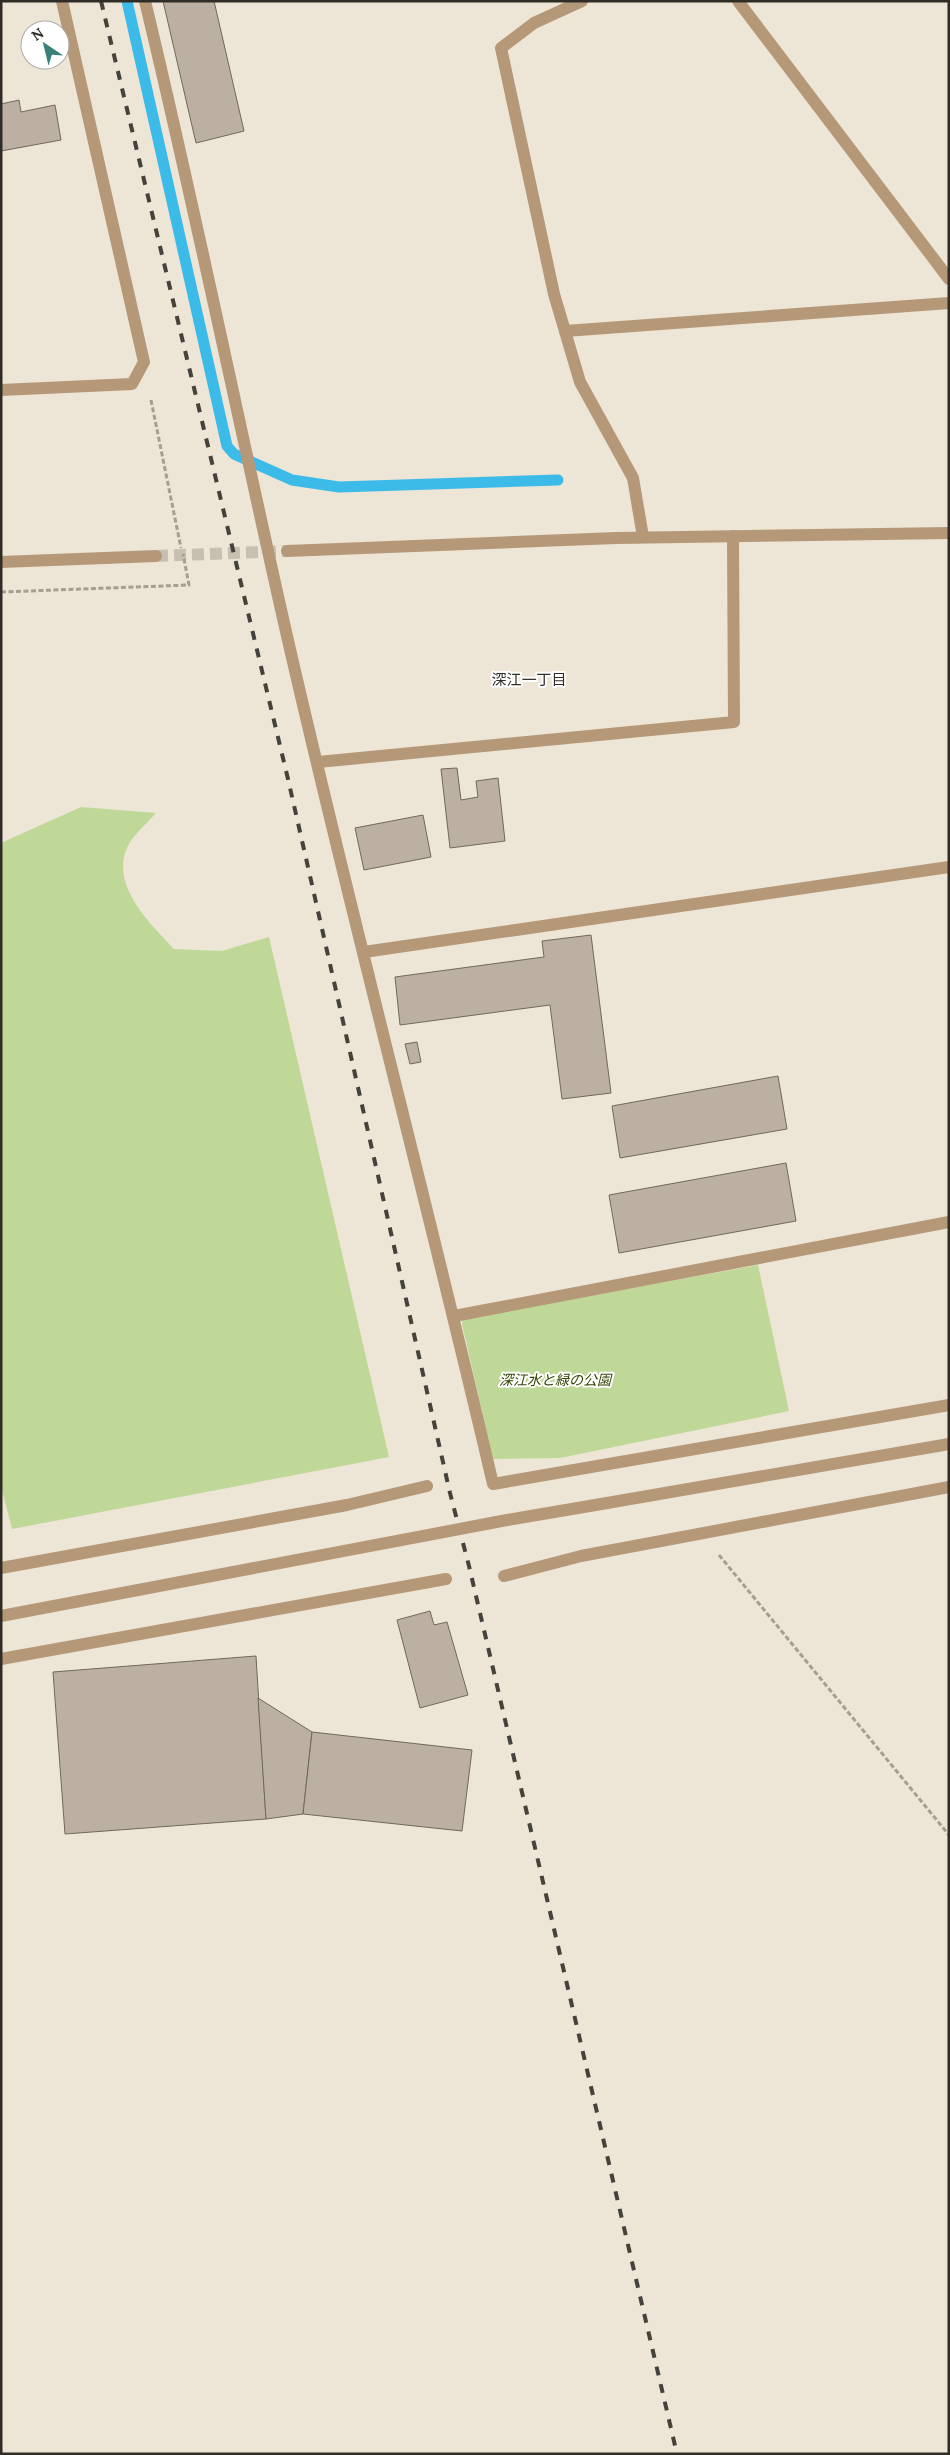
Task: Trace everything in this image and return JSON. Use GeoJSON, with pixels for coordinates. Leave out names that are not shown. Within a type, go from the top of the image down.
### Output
{"type":"FeatureCollection","features":[{"type":"Feature","properties":{"kind":"street"},"geometry":{"type":"LineString","coordinates":[[1,390],[132,384],[144,362],[62,1]]}},
{"type":"Feature","properties":{"kind":"street"},"geometry":{"type":"LineString","coordinates":[[145,1],[190,190],[288,637],[454,1316],[493,1484],[949,1405]]}},
{"type":"Feature","properties":{"kind":"street"},"geometry":{"type":"LineString","coordinates":[[582,1],[534,23],[501,48],[554,294],[580,382],[633,478],[643,538]]}},
{"type":"Feature","properties":{"kind":"street"},"geometry":{"type":"LineString","coordinates":[[738,1],[949,279]]}},
{"type":"Feature","properties":{"kind":"street"},"geometry":{"type":"LineString","coordinates":[[565,330],[949,303]]}},
{"type":"Feature","properties":{"kind":"street"},"geometry":{"type":"LineString","coordinates":[[287,551],[643,538],[949,532]]}},
{"type":"Feature","properties":{"kind":"street"},"geometry":{"type":"LineString","coordinates":[[318,762],[734,722],[733,536]]}},
{"type":"Feature","properties":{"kind":"street"},"geometry":{"type":"LineString","coordinates":[[1,562],[156,556]]}},
{"type":"Feature","properties":{"kind":"street"},"geometry":{"type":"LineString","coordinates":[[364,952],[949,867]]}},
{"type":"Feature","properties":{"kind":"street"},"geometry":{"type":"LineString","coordinates":[[454,1316],[949,1222]]}},
{"type":"Feature","properties":{"kind":"street"},"geometry":{"type":"LineString","coordinates":[[1,1616],[507,1520],[949,1444]]}},
{"type":"Feature","properties":{"kind":"street"},"geometry":{"type":"LineString","coordinates":[[1,1568],[347,1505],[427,1486]]}},
{"type":"Feature","properties":{"kind":"street"},"geometry":{"type":"LineString","coordinates":[[504,1576],[581,1556],[949,1487]]}},
{"type":"Feature","properties":{"kind":"street"},"geometry":{"type":"LineString","coordinates":[[1,1659],[446,1578]]}},
{"type":"Feature","properties":{"kind":"path"},"geometry":{"type":"LineString","coordinates":[[1,592],[189,585],[144,362]]}},
{"type":"Feature","properties":{"kind":"path"},"geometry":{"type":"LineString","coordinates":[[701,1533],[949,1835]]}},
{"type":"Feature","properties":{"kind":"green space"},"geometry":{"type":"Polygon","coordinates":[[[81,807],[156,813],[132,839],[125,854],[123,870],[126,884],[142,913],[174,949],[222,951],[269,937],[389,1457],[12,1529],[1,1486],[1,843],[81,807]]]}},
{"type":"Feature","properties":{"kind":"green space","name":"深江水と緑の公園"},"geometry":{"type":"Polygon","coordinates":[[[758,1265],[789,1411],[560,1458],[493,1459],[462,1324],[463,1319],[758,1265]]]}},
{"type":"Feature","properties":{"kind":"building"},"geometry":{"type":"Polygon","coordinates":[[[163,1],[214,1],[244,131],[196,143],[163,1]]]}},
{"type":"Feature","properties":{"kind":"building"},"geometry":{"type":"Polygon","coordinates":[[[19,100],[21,112],[55,105],[61,140],[1,151],[1,104],[19,100]]]}},
{"type":"Feature","properties":{"kind":"building"},"geometry":{"type":"Polygon","coordinates":[[[457,768],[461,800],[478,797],[476,781],[498,778],[505,841],[450,848],[441,769],[457,768]]]}},
{"type":"Feature","properties":{"kind":"building"},"geometry":{"type":"Polygon","coordinates":[[[423,815],[431,857],[364,870],[355,828],[423,815]]]}},
{"type":"Feature","properties":{"kind":"building"},"geometry":{"type":"Polygon","coordinates":[[[591,935],[611,1093],[562,1099],[550,1005],[400,1025],[395,977],[544,957],[542,941],[591,935]]]}},
{"type":"Feature","properties":{"kind":"building"},"geometry":{"type":"Polygon","coordinates":[[[417,1042],[421,1062],[410,1064],[405,1044],[417,1042]]]}},
{"type":"Feature","properties":{"kind":"building"},"geometry":{"type":"Polygon","coordinates":[[[778,1076],[787,1129],[620,1158],[612,1106],[778,1076]]]}},
{"type":"Feature","properties":{"kind":"building"},"geometry":{"type":"Polygon","coordinates":[[[786,1163],[796,1221],[619,1253],[609,1195],[786,1163]]]}},
{"type":"Feature","properties":{"kind":"building"},"geometry":{"type":"Polygon","coordinates":[[[430,1611],[434,1625],[447,1622],[468,1695],[420,1708],[397,1620],[430,1611]]]}},
{"type":"Feature","properties":{"kind":"building"},"geometry":{"type":"Polygon","coordinates":[[[256,1656],[266,1819],[65,1834],[53,1672],[256,1656]]]}},
{"type":"Feature","properties":{"kind":"building"},"geometry":{"type":"Polygon","coordinates":[[[258,1698],[312,1732],[303,1814],[266,1819],[258,1698]]]}},
{"type":"Feature","properties":{"kind":"building"},"geometry":{"type":"Polygon","coordinates":[[[312,1732],[472,1750],[462,1831],[303,1814],[312,1732]]]}},
{"type":"Feature","properties":{"kind":"waterway"},"geometry":{"type":"LineString","coordinates":[[127,1],[227,446],[234,454],[292,480],[339,487],[558,480]]}},
{"type":"Feature","properties":{"kind":"tunnel"},"geometry":{"type":"LineString","coordinates":[[156,556],[287,551]]}},
{"type":"Feature","properties":{"kind":"railway"},"geometry":{"type":"LineString","coordinates":[[101,1],[288,779],[450,1493],[469,1566],[677,2454]]}},
{"type":"Feature","properties":{"kind":"district","name":"深江一丁目"},"geometry":{"type":"Point","coordinates":[529,680]}}]}
